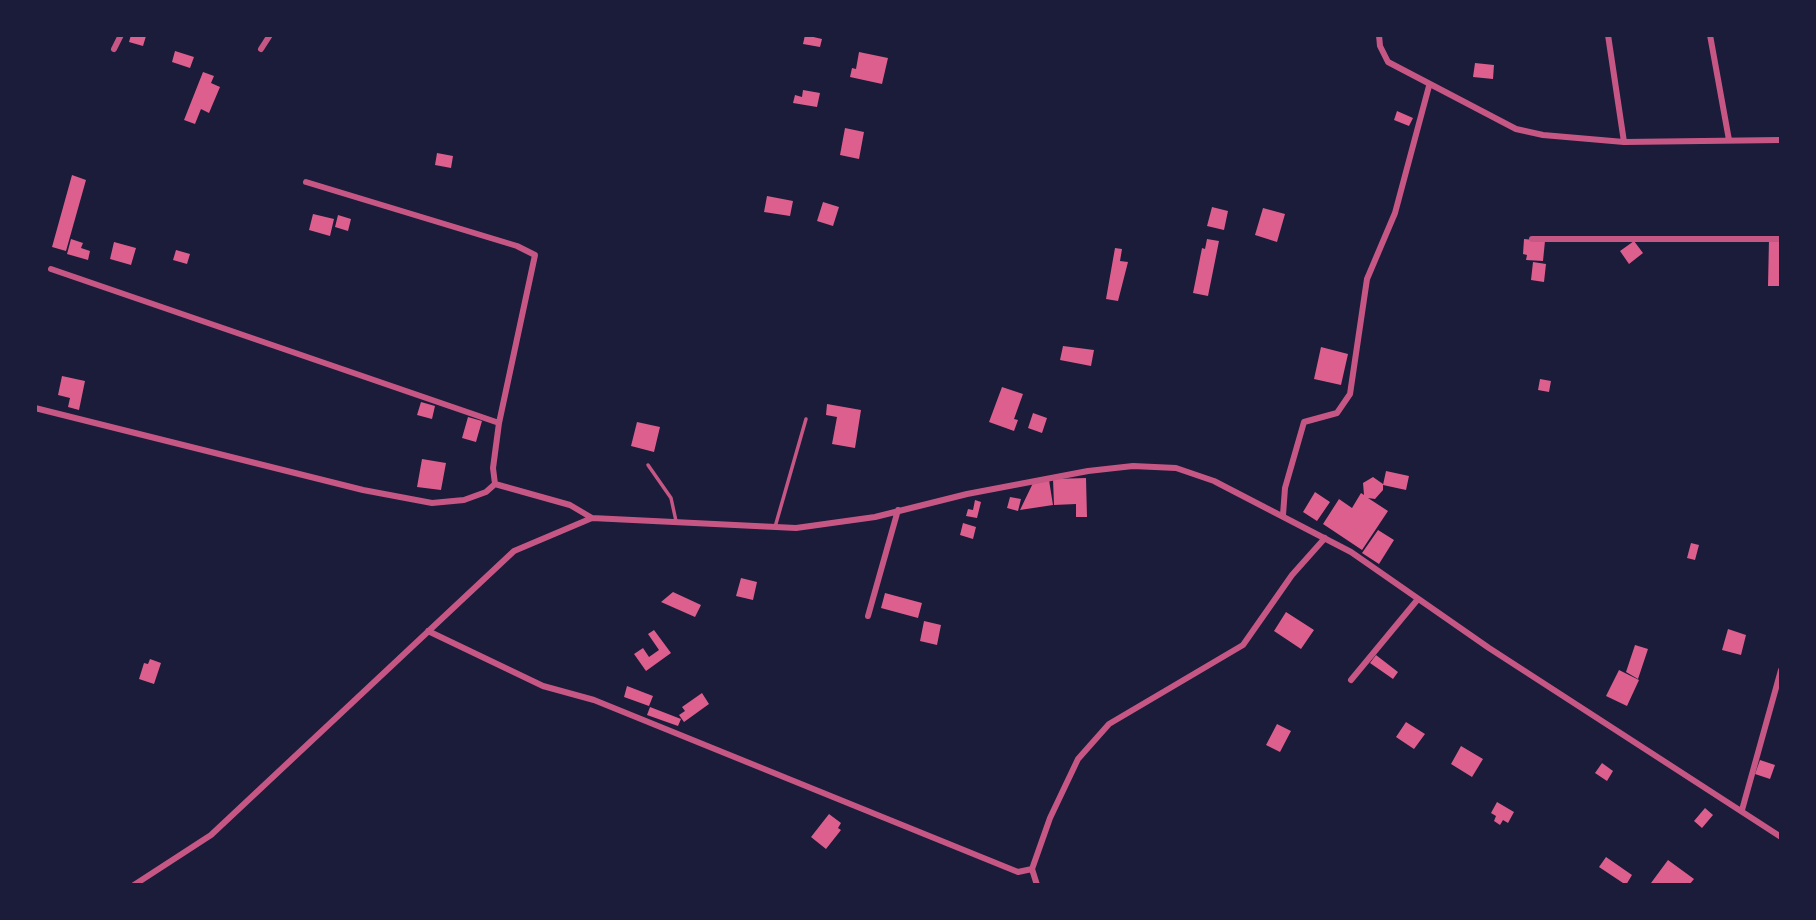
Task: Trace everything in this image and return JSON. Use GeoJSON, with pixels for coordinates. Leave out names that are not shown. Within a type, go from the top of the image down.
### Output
{"type":"FeatureCollection","features":[{"type":"Feature","properties":{"kind":"street"},"geometry":{"type":"LineString","coordinates":[[114,49],[121,35]]}},
{"type":"Feature","properties":{"kind":"street"},"geometry":{"type":"LineString","coordinates":[[261,49],[270,35]]}},
{"type":"Feature","properties":{"kind":"street"},"geometry":{"type":"LineString","coordinates":[[1380,35],[1380,46],[1388,62],[1429,86],[1516,129],[1543,135],[1624,142],[1781,140]]}},
{"type":"Feature","properties":{"kind":"street"},"geometry":{"type":"LineString","coordinates":[[1608,35],[1624,142]]}},
{"type":"Feature","properties":{"kind":"street"},"geometry":{"type":"LineString","coordinates":[[1710,35],[1729,140]]}},
{"type":"Feature","properties":{"kind":"street"},"geometry":{"type":"LineString","coordinates":[[1283,515],[1285,488],[1304,422],[1337,414],[1350,394],[1367,279],[1395,213],[1429,86]]}},
{"type":"Feature","properties":{"kind":"street"},"geometry":{"type":"LineString","coordinates":[[306,183],[517,246],[535,255],[499,423],[493,468],[495,484]]}},
{"type":"Feature","properties":{"kind":"street"},"geometry":{"type":"LineString","coordinates":[[1532,239],[1781,239]]}},
{"type":"Feature","properties":{"kind":"street"},"geometry":{"type":"LineString","coordinates":[[51,269],[499,423]]}},
{"type":"Feature","properties":{"kind":"street"},"geometry":{"type":"LineString","coordinates":[[35,408],[363,490],[432,503],[464,500],[486,492],[495,484]]}},
{"type":"Feature","properties":{"kind":"street"},"geometry":{"type":"LineString","coordinates":[[495,484],[569,505],[592,518],[775,527],[828,525],[1088,471],[1133,466],[1176,468],[1214,481],[1325,538],[1781,837]]}},
{"type":"Feature","properties":{"kind":"street"},"geometry":{"type":"LineString","coordinates":[[868,616],[898,510]]}},
{"type":"Feature","properties":{"kind":"street"},"geometry":{"type":"LineString","coordinates":[[134,885],[211,835],[514,551],[592,518]]}},
{"type":"Feature","properties":{"kind":"street"},"geometry":{"type":"LineString","coordinates":[[1037,885],[1032,869],[1050,818],[1078,759],[1085,750],[1109,724],[1243,645],[1292,575],[1325,538]]}},
{"type":"Feature","properties":{"kind":"street"},"geometry":{"type":"LineString","coordinates":[[1352,680],[1418,599]]}},
{"type":"Feature","properties":{"kind":"street"},"geometry":{"type":"LineString","coordinates":[[428,631],[543,687],[594,700],[1018,872],[1032,869]]}},
{"type":"Feature","properties":{"kind":"street"},"geometry":{"type":"LineString","coordinates":[[1742,810],[1781,670]]}},
{"type":"Feature","properties":{"kind":"lane"},"geometry":{"type":"LineString","coordinates":[[775,527],[806,419]]}},
{"type":"Feature","properties":{"kind":"lane"},"geometry":{"type":"LineString","coordinates":[[648,465],[671,498],[676,524]]}},
{"type":"Feature","properties":{"kind":"building"},"geometry":{"type":"Polygon","coordinates":[[[131,35],[146,36],[143,46],[129,42],[131,35]]]}},
{"type":"Feature","properties":{"kind":"building"},"geometry":{"type":"Polygon","coordinates":[[[805,35],[822,39],[820,47],[803,44],[805,35]]]}},
{"type":"Feature","properties":{"kind":"building"},"geometry":{"type":"Polygon","coordinates":[[[175,51],[194,57],[190,68],[172,62],[175,51]]]}},
{"type":"Feature","properties":{"kind":"building"},"geometry":{"type":"Polygon","coordinates":[[[859,52],[888,58],[882,84],[850,77],[852,68],[856,69],[859,52]]]}},
{"type":"Feature","properties":{"kind":"building"},"geometry":{"type":"Polygon","coordinates":[[[1475,63],[1494,65],[1493,79],[1473,77],[1475,63]]]}},
{"type":"Feature","properties":{"kind":"building"},"geometry":{"type":"Polygon","coordinates":[[[203,72],[214,76],[211,83],[220,87],[209,113],[201,109],[195,124],[184,120],[203,72]]]}},
{"type":"Feature","properties":{"kind":"building"},"geometry":{"type":"Polygon","coordinates":[[[803,90],[820,93],[817,107],[793,103],[795,95],[802,97],[803,90]]]}},
{"type":"Feature","properties":{"kind":"building"},"geometry":{"type":"Polygon","coordinates":[[[1397,111],[1413,118],[1409,126],[1394,120],[1397,111]]]}},
{"type":"Feature","properties":{"kind":"building"},"geometry":{"type":"Polygon","coordinates":[[[845,128],[864,132],[859,159],[840,155],[845,128]]]}},
{"type":"Feature","properties":{"kind":"building"},"geometry":{"type":"Polygon","coordinates":[[[437,153],[453,156],[451,168],[435,165],[437,153]]]}},
{"type":"Feature","properties":{"kind":"building"},"geometry":{"type":"Polygon","coordinates":[[[72,175],[86,180],[66,251],[52,247],[72,175]]]}},
{"type":"Feature","properties":{"kind":"building"},"geometry":{"type":"Polygon","coordinates":[[[767,196],[793,201],[790,216],[764,212],[767,196]]]}},
{"type":"Feature","properties":{"kind":"building"},"geometry":{"type":"Polygon","coordinates":[[[823,202],[839,207],[833,226],[817,221],[823,202]]]}},
{"type":"Feature","properties":{"kind":"building"},"geometry":{"type":"Polygon","coordinates":[[[1212,207],[1228,211],[1224,230],[1207,226],[1212,207]]]}},
{"type":"Feature","properties":{"kind":"building"},"geometry":{"type":"Polygon","coordinates":[[[1263,208],[1285,214],[1277,242],[1255,235],[1263,208]]]}},
{"type":"Feature","properties":{"kind":"building"},"geometry":{"type":"Polygon","coordinates":[[[313,214],[334,219],[330,236],[309,230],[313,214]]]}},
{"type":"Feature","properties":{"kind":"building"},"geometry":{"type":"Polygon","coordinates":[[[338,215],[351,219],[348,231],[335,227],[338,215]]]}},
{"type":"Feature","properties":{"kind":"building"},"geometry":{"type":"Polygon","coordinates":[[[71,239],[83,243],[81,248],[90,251],[88,260],[67,254],[71,239]]]}},
{"type":"Feature","properties":{"kind":"building"},"geometry":{"type":"Polygon","coordinates":[[[1207,239],[1219,241],[1208,296],[1193,293],[1202,248],[1205,249],[1207,239]]]}},
{"type":"Feature","properties":{"kind":"building"},"geometry":{"type":"Polygon","coordinates":[[[1524,239],[1545,241],[1543,261],[1526,260],[1527,255],[1523,254],[1524,239]]]}},
{"type":"Feature","properties":{"kind":"building"},"geometry":{"type":"Polygon","coordinates":[[[1769,239],[1781,239],[1781,286],[1768,286],[1769,239]]]}},
{"type":"Feature","properties":{"kind":"building"},"geometry":{"type":"Polygon","coordinates":[[[1634,241],[1643,253],[1629,264],[1620,251],[1634,241]]]}},
{"type":"Feature","properties":{"kind":"building"},"geometry":{"type":"Polygon","coordinates":[[[114,242],[136,248],[131,265],[110,259],[114,242]]]}},
{"type":"Feature","properties":{"kind":"building"},"geometry":{"type":"Polygon","coordinates":[[[1115,248],[1122,249],[1120,261],[1128,262],[1118,301],[1106,299],[1115,248]]]}},
{"type":"Feature","properties":{"kind":"building"},"geometry":{"type":"Polygon","coordinates":[[[176,250],[190,254],[187,264],[173,260],[176,250]]]}},
{"type":"Feature","properties":{"kind":"building"},"geometry":{"type":"Polygon","coordinates":[[[1533,262],[1546,264],[1544,282],[1531,280],[1533,262]]]}},
{"type":"Feature","properties":{"kind":"building"},"geometry":{"type":"Polygon","coordinates":[[[1063,346],[1094,350],[1091,366],[1060,360],[1063,346]]]}},
{"type":"Feature","properties":{"kind":"building"},"geometry":{"type":"Polygon","coordinates":[[[1321,347],[1348,354],[1341,385],[1314,379],[1321,347]]]}},
{"type":"Feature","properties":{"kind":"building"},"geometry":{"type":"Polygon","coordinates":[[[62,376],[85,381],[79,410],[68,407],[70,398],[58,395],[62,376]]]}},
{"type":"Feature","properties":{"kind":"building"},"geometry":{"type":"Polygon","coordinates":[[[1540,379],[1551,381],[1549,392],[1538,390],[1540,379]]]}},
{"type":"Feature","properties":{"kind":"building"},"geometry":{"type":"Polygon","coordinates":[[[1002,387],[1023,394],[1014,419],[1018,420],[1014,431],[989,422],[1002,387]]]}},
{"type":"Feature","properties":{"kind":"building"},"geometry":{"type":"Polygon","coordinates":[[[421,402],[435,406],[432,419],[417,415],[421,402]]]}},
{"type":"Feature","properties":{"kind":"building"},"geometry":{"type":"Polygon","coordinates":[[[827,404],[861,410],[855,448],[832,444],[837,417],[826,415],[827,404]]]}},
{"type":"Feature","properties":{"kind":"building"},"geometry":{"type":"Polygon","coordinates":[[[1033,413],[1047,418],[1042,433],[1028,428],[1033,413]]]}},
{"type":"Feature","properties":{"kind":"building"},"geometry":{"type":"Polygon","coordinates":[[[468,417],[482,421],[476,442],[462,438],[468,417]]]}},
{"type":"Feature","properties":{"kind":"building"},"geometry":{"type":"Polygon","coordinates":[[[637,422],[660,427],[654,452],[631,446],[637,422]]]}},
{"type":"Feature","properties":{"kind":"building"},"geometry":{"type":"Polygon","coordinates":[[[422,459],[446,463],[441,490],[417,487],[422,459]]]}},
{"type":"Feature","properties":{"kind":"building"},"geometry":{"type":"Polygon","coordinates":[[[1386,471],[1409,476],[1406,490],[1383,485],[1386,471]]]}},
{"type":"Feature","properties":{"kind":"building"},"geometry":{"type":"Polygon","coordinates":[[[1373,477],[1383,484],[1383,490],[1375,499],[1368,498],[1388,511],[1362,550],[1323,524],[1339,499],[1352,508],[1361,493],[1364,495],[1363,483],[1373,477]]]}},
{"type":"Feature","properties":{"kind":"building"},"geometry":{"type":"Polygon","coordinates":[[[1086,478],[1087,517],[1076,517],[1076,504],[1054,505],[1053,479],[1086,478]]]}},
{"type":"Feature","properties":{"kind":"building"},"geometry":{"type":"Polygon","coordinates":[[[1049,480],[1053,505],[1020,510],[1033,483],[1049,480]]]}},
{"type":"Feature","properties":{"kind":"building"},"geometry":{"type":"Polygon","coordinates":[[[1315,492],[1330,502],[1317,521],[1303,512],[1315,492]]]}},
{"type":"Feature","properties":{"kind":"building"},"geometry":{"type":"Polygon","coordinates":[[[1010,497],[1021,499],[1018,511],[1007,508],[1010,497]]]}},
{"type":"Feature","properties":{"kind":"building"},"geometry":{"type":"Polygon","coordinates":[[[975,500],[981,502],[977,518],[966,516],[968,509],[973,510],[975,500]]]}},
{"type":"Feature","properties":{"kind":"building"},"geometry":{"type":"Polygon","coordinates":[[[963,523],[976,527],[973,539],[960,535],[963,523]]]}},
{"type":"Feature","properties":{"kind":"building"},"geometry":{"type":"Polygon","coordinates":[[[1378,530],[1394,540],[1379,564],[1362,553],[1378,530]]]}},
{"type":"Feature","properties":{"kind":"building"},"geometry":{"type":"Polygon","coordinates":[[[1691,543],[1699,545],[1695,560],[1687,558],[1691,543]]]}},
{"type":"Feature","properties":{"kind":"building"},"geometry":{"type":"Polygon","coordinates":[[[741,578],[757,582],[753,600],[736,596],[741,578]]]}},
{"type":"Feature","properties":{"kind":"building"},"geometry":{"type":"Polygon","coordinates":[[[673,592],[701,605],[695,617],[661,602],[673,592]]]}},
{"type":"Feature","properties":{"kind":"building"},"geometry":{"type":"Polygon","coordinates":[[[885,593],[922,603],[918,618],[881,608],[885,593]]]}},
{"type":"Feature","properties":{"kind":"building"},"geometry":{"type":"Polygon","coordinates":[[[1286,612],[1314,630],[1301,649],[1274,631],[1286,612]]]}},
{"type":"Feature","properties":{"kind":"building"},"geometry":{"type":"Polygon","coordinates":[[[924,621],[941,625],[937,645],[920,641],[924,621]]]}},
{"type":"Feature","properties":{"kind":"building"},"geometry":{"type":"Polygon","coordinates":[[[1728,629],[1746,635],[1741,655],[1722,650],[1728,629]]]}},
{"type":"Feature","properties":{"kind":"building"},"geometry":{"type":"Polygon","coordinates":[[[654,630],[671,653],[646,671],[634,654],[643,648],[649,657],[659,650],[648,634],[654,630]]]}},
{"type":"Feature","properties":{"kind":"building"},"geometry":{"type":"Polygon","coordinates":[[[1635,645],[1648,649],[1638,679],[1626,672],[1635,645]]]}},
{"type":"Feature","properties":{"kind":"building"},"geometry":{"type":"Polygon","coordinates":[[[1376,655],[1398,672],[1393,679],[1370,663],[1376,655]]]}},
{"type":"Feature","properties":{"kind":"building"},"geometry":{"type":"Polygon","coordinates":[[[150,659],[161,663],[154,684],[139,679],[144,663],[148,664],[150,659]]]}},
{"type":"Feature","properties":{"kind":"building"},"geometry":{"type":"Polygon","coordinates":[[[1619,670],[1639,680],[1627,706],[1606,696],[1619,670]]]}},
{"type":"Feature","properties":{"kind":"building"},"geometry":{"type":"Polygon","coordinates":[[[627,686],[653,696],[649,706],[624,697],[627,686]]]}},
{"type":"Feature","properties":{"kind":"building"},"geometry":{"type":"Polygon","coordinates":[[[702,693],[709,704],[684,722],[679,715],[685,711],[682,707],[702,693]]]}},
{"type":"Feature","properties":{"kind":"building"},"geometry":{"type":"Polygon","coordinates":[[[650,707],[681,719],[678,726],[647,715],[650,707]]]}},
{"type":"Feature","properties":{"kind":"building"},"geometry":{"type":"Polygon","coordinates":[[[1406,722],[1425,734],[1414,749],[1396,737],[1406,722]]]}},
{"type":"Feature","properties":{"kind":"building"},"geometry":{"type":"Polygon","coordinates":[[[1277,724],[1291,731],[1280,752],[1266,745],[1277,724]]]}},
{"type":"Feature","properties":{"kind":"building"},"geometry":{"type":"Polygon","coordinates":[[[1461,746],[1483,759],[1472,777],[1451,764],[1461,746]]]}},
{"type":"Feature","properties":{"kind":"building"},"geometry":{"type":"Polygon","coordinates":[[[1760,760],[1775,765],[1770,779],[1755,774],[1760,760]]]}},
{"type":"Feature","properties":{"kind":"building"},"geometry":{"type":"Polygon","coordinates":[[[1602,763],[1613,771],[1607,781],[1595,773],[1602,763]]]}},
{"type":"Feature","properties":{"kind":"building"},"geometry":{"type":"Polygon","coordinates":[[[1497,802],[1514,812],[1508,823],[1503,820],[1500,825],[1494,821],[1496,816],[1491,813],[1497,802]]]}},
{"type":"Feature","properties":{"kind":"building"},"geometry":{"type":"Polygon","coordinates":[[[1705,808],[1713,815],[1702,828],[1694,821],[1705,808]]]}},
{"type":"Feature","properties":{"kind":"building"},"geometry":{"type":"Polygon","coordinates":[[[829,814],[841,823],[838,828],[841,830],[826,849],[811,837],[829,814]]]}},
{"type":"Feature","properties":{"kind":"building"},"geometry":{"type":"Polygon","coordinates":[[[1606,857],[1632,875],[1626,885],[1599,867],[1606,857]]]}},
{"type":"Feature","properties":{"kind":"building"},"geometry":{"type":"Polygon","coordinates":[[[1668,860],[1694,879],[1689,885],[1651,883],[1668,860]]]}}]}
